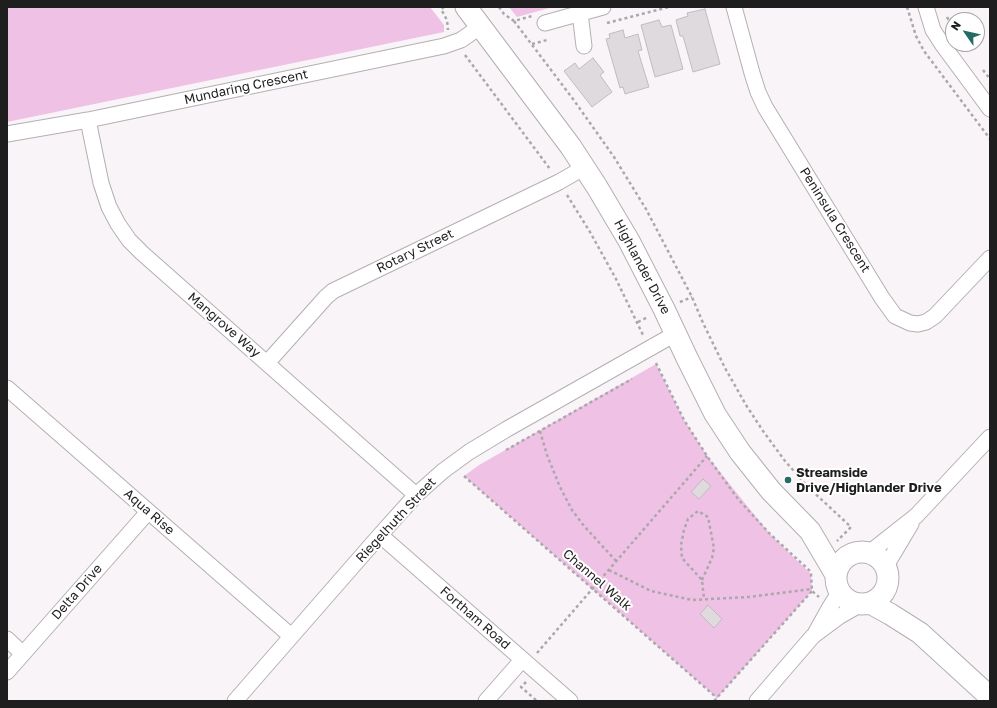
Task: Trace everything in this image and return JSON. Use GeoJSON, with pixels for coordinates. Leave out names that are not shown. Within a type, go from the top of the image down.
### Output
{"type":"FeatureCollection","features":[{"type":"Feature","properties":{"kind":"street","name":"Highlander Drive"},"geometry":{"type":"LineString","coordinates":[[466,7],[585,167],[629,241],[715,414],[740,452],[771,491],[810,531],[835,544],[860,553]]}},
{"type":"Feature","properties":{"kind":"street"},"geometry":{"type":"LineString","coordinates":[[541,18],[580,13],[603,7]]}},
{"type":"Feature","properties":{"kind":"street","name":"Peninsula Crescent"},"geometry":{"type":"LineString","coordinates":[[734,7],[758,92],[765,107],[886,304],[895,316],[910,323],[918,324],[926,322],[935,316],[990,258]]}},
{"type":"Feature","properties":{"kind":"street"},"geometry":{"type":"LineString","coordinates":[[926,7],[933,30],[990,109]]}},
{"type":"Feature","properties":{"kind":"street"},"geometry":{"type":"LineString","coordinates":[[580,13],[584,46]]}},
{"type":"Feature","properties":{"kind":"street","name":"Mundaring Crescent"},"geometry":{"type":"LineString","coordinates":[[7,134],[88,120],[451,38],[481,26]]}},
{"type":"Feature","properties":{"kind":"street","name":"Mangrove Way"},"geometry":{"type":"LineString","coordinates":[[88,120],[109,207],[129,240],[416,495]]}},
{"type":"Feature","properties":{"kind":"street","name":"Rotary Street"},"geometry":{"type":"LineString","coordinates":[[267,363],[333,291],[559,182],[585,167]]}},
{"type":"Feature","properties":{"kind":"street","name":"Riegelhuth Street"},"geometry":{"type":"LineString","coordinates":[[234,701],[416,495],[443,471],[469,452],[507,428],[649,347],[675,334]]}},
{"type":"Feature","properties":{"kind":"street","name":"Aqua Rise"},"geometry":{"type":"LineString","coordinates":[[7,388],[291,636]]}},
{"type":"Feature","properties":{"kind":"street"},"geometry":{"type":"LineString","coordinates":[[813,636],[835,591],[839,566],[844,559],[860,553],[916,516],[990,437]]}},
{"type":"Feature","properties":{"kind":"street","name":"Delta Drive"},"geometry":{"type":"LineString","coordinates":[[7,672],[148,512]]}},
{"type":"Feature","properties":{"kind":"street"},"geometry":{"type":"LineString","coordinates":[[758,701],[813,636],[840,616],[880,596],[886,576],[916,516]]}},
{"type":"Feature","properties":{"kind":"street","name":"Highlander Drive"},"geometry":{"type":"LineString","coordinates":[[810,531],[835,591]]}},
{"type":"Feature","properties":{"kind":"street","name":"Fortham Road"},"geometry":{"type":"LineString","coordinates":[[380,535],[570,701]]}},
{"type":"Feature","properties":{"kind":"street"},"geometry":{"type":"LineString","coordinates":[[860,553],[876,556],[886,576],[920,633]]}},
{"type":"Feature","properties":{"kind":"street"},"geometry":{"type":"LineString","coordinates":[[835,591],[853,602],[865,604],[890,614],[920,633],[990,697]]}},
{"type":"Feature","properties":{"kind":"street"},"geometry":{"type":"LineString","coordinates":[[7,639],[23,654]]}},
{"type":"Feature","properties":{"kind":"street"},"geometry":{"type":"LineString","coordinates":[[486,701],[522,660]]}},
{"type":"Feature","properties":{"kind":"path"},"geometry":{"type":"LineString","coordinates":[[444,7],[440,8],[447,20],[451,38],[509,113],[559,182],[590,232],[616,279],[684,420],[707,456],[738,499],[769,533],[812,574],[812,590],[715,700]]}},
{"type":"Feature","properties":{"kind":"path"},"geometry":{"type":"LineString","coordinates":[[499,7],[504,14],[514,21],[574,99],[614,157],[646,209],[692,298],[725,368],[763,431],[785,461],[808,487],[851,527]]}},
{"type":"Feature","properties":{"kind":"path"},"geometry":{"type":"LineString","coordinates":[[514,21],[541,18]]}},
{"type":"Feature","properties":{"kind":"path"},"geometry":{"type":"LineString","coordinates":[[499,454],[636,376]]}},
{"type":"Feature","properties":{"kind":"path"},"geometry":{"type":"LineString","coordinates":[[540,431],[547,455],[560,488],[572,510],[584,526],[616,561]]}},
{"type":"Feature","properties":{"kind":"path"},"geometry":{"type":"LineString","coordinates":[[536,672],[545,661],[536,653],[707,456]]}},
{"type":"Feature","properties":{"kind":"path"},"geometry":{"type":"LineString","coordinates":[[459,481],[469,473]]}},
{"type":"Feature","properties":{"kind":"path","name":"Channel Walk"},"geometry":{"type":"LineString","coordinates":[[464,476],[715,700]]}},
{"type":"Feature","properties":{"kind":"path"},"geometry":{"type":"LineString","coordinates":[[702,580],[682,558],[681,545],[688,518],[698,511],[708,518],[714,548],[712,558],[702,580],[704,599]]}},
{"type":"Feature","properties":{"kind":"path"},"geometry":{"type":"LineString","coordinates":[[609,570],[650,591],[692,600],[749,597],[812,590],[835,591]]}},
{"type":"Feature","properties":{"kind":"shaded area"},"geometry":{"type":"Polygon","coordinates":[[[7,7],[430,7],[444,25],[444,32],[7,122],[7,7]]]}},
{"type":"Feature","properties":{"kind":"shaded area"},"geometry":{"type":"Polygon","coordinates":[[[509,7],[553,7],[517,17],[509,7]]]}},
{"type":"Feature","properties":{"kind":"shaded area"},"geometry":{"type":"Polygon","coordinates":[[[656,364],[684,420],[707,456],[769,533],[811,574],[812,591],[717,698],[464,476],[479,465],[656,364]]]}},
{"type":"Feature","properties":{"kind":"building"},"geometry":{"type":"Polygon","coordinates":[[[705,9],[720,64],[693,72],[683,36],[680,36],[676,20],[688,16],[687,13],[705,9]]]}},
{"type":"Feature","properties":{"kind":"building"},"geometry":{"type":"Polygon","coordinates":[[[659,20],[662,27],[671,25],[683,69],[655,77],[641,25],[659,20]]]}},
{"type":"Feature","properties":{"kind":"building"},"geometry":{"type":"Polygon","coordinates":[[[623,30],[625,38],[638,34],[642,50],[638,51],[649,87],[625,94],[623,87],[620,88],[606,39],[610,38],[609,34],[623,30]]]}},
{"type":"Feature","properties":{"kind":"building"},"geometry":{"type":"Polygon","coordinates":[[[593,58],[604,72],[600,75],[612,92],[592,107],[564,71],[575,63],[579,69],[593,58]]]}},
{"type":"Feature","properties":{"kind":"building"},"geometry":{"type":"Polygon","coordinates":[[[703,479],[711,486],[699,499],[691,492],[703,479]]]}},
{"type":"Feature","properties":{"kind":"building"},"geometry":{"type":"Polygon","coordinates":[[[708,605],[722,619],[714,628],[700,614],[708,605]]]}},
{"type":"Feature","properties":{"kind":"place","name":"Streamside Drive/Highlander Drive"},"geometry":{"type":"Point","coordinates":[788,480]}}]}
